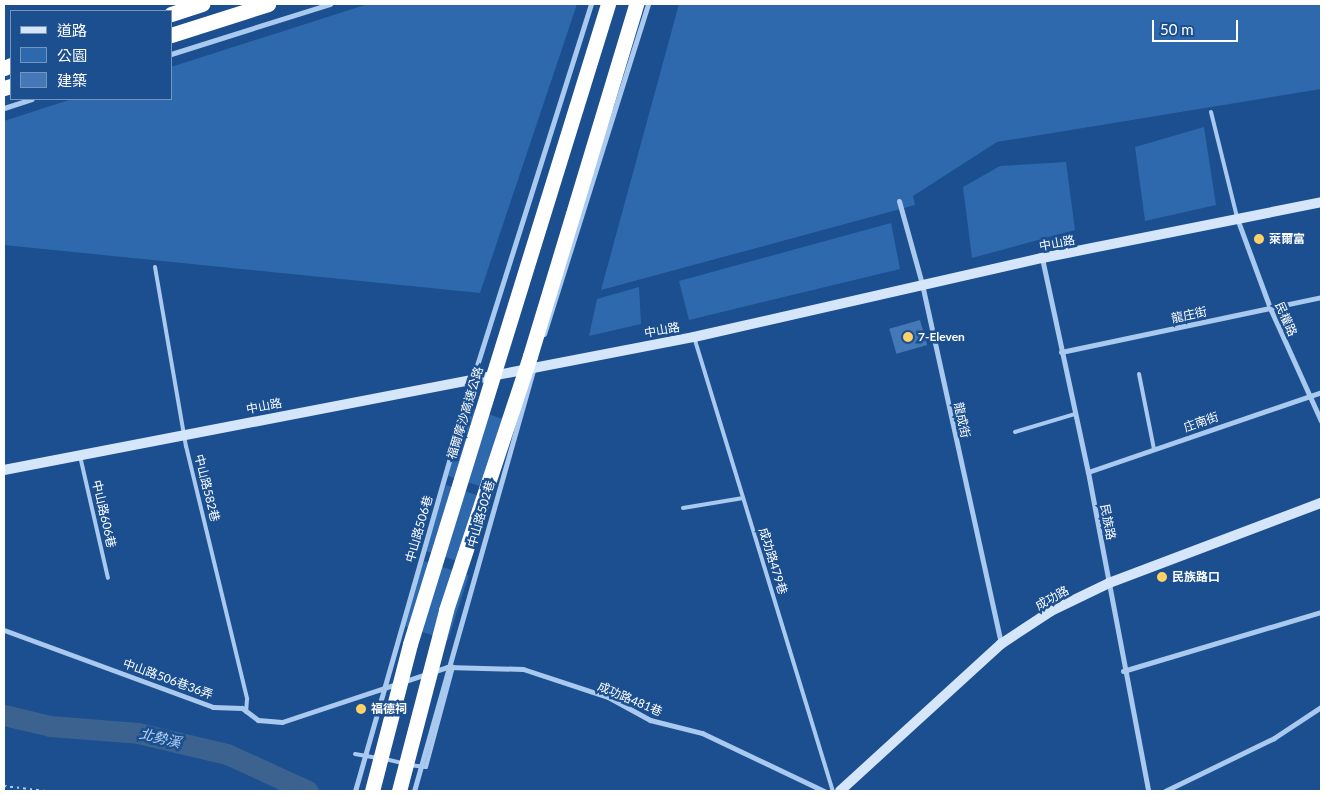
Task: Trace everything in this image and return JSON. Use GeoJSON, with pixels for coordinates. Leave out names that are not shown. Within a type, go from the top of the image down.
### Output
{"type":"FeatureCollection","features":[{"type":"Feature","properties":{"kind":"highway"},"geometry":{"type":"LineString","coordinates":[[172,14],[202,4]]}},
{"type":"Feature","properties":{"kind":"highway"},"geometry":{"type":"LineString","coordinates":[[172,35],[268,4]]}},
{"type":"Feature","properties":{"kind":"highway","name":"福爾摩沙高速公路"},"geometry":{"type":"LineString","coordinates":[[372,791],[410,644],[597,46],[608,4]]}},
{"type":"Feature","properties":{"kind":"highway"},"geometry":{"type":"LineString","coordinates":[[399,791],[446,610],[636,4]]}},
{"type":"Feature","properties":{"kind":"main road","name":"中山路"},"geometry":{"type":"LineString","coordinates":[[4,470],[534,366],[694,337],[1042,258],[1238,221],[1321,202]]}},
{"type":"Feature","properties":{"kind":"main road","name":"成功路"},"geometry":{"type":"LineString","coordinates":[[840,791],[1002,644],[1051,611],[1109,583],[1321,503]]}},
{"type":"Feature","properties":{"kind":"street"},"geometry":{"type":"LineString","coordinates":[[172,54],[330,4]]}},
{"type":"Feature","properties":{"kind":"street","name":"中山路506巷"},"geometry":{"type":"LineString","coordinates":[[355,791],[383,686],[473,378],[591,4]]}},
{"type":"Feature","properties":{"kind":"street","name":"中山路502巷"},"geometry":{"type":"LineString","coordinates":[[414,791],[445,674],[450,667],[534,366],[648,4]]}},
{"type":"Feature","properties":{"kind":"street"},"geometry":{"type":"LineString","coordinates":[[4,108],[29,100]]}},
{"type":"Feature","properties":{"kind":"street","name":"龍成街"},"geometry":{"type":"LineString","coordinates":[[899,202],[922,284],[1002,644]]}},
{"type":"Feature","properties":{"kind":"street","name":"民權路"},"geometry":{"type":"LineString","coordinates":[[1238,221],[1270,308],[1321,421]]}},
{"type":"Feature","properties":{"kind":"street","name":"民族路"},"geometry":{"type":"LineString","coordinates":[[1042,258],[1088,472],[1123,671],[1148,791]]}},
{"type":"Feature","properties":{"kind":"street","name":"龍庄街"},"geometry":{"type":"LineString","coordinates":[[1061,352],[1321,297]]}},
{"type":"Feature","properties":{"kind":"street","name":"庄南街"},"geometry":{"type":"LineString","coordinates":[[1088,472],[1321,392]]}},
{"type":"Feature","properties":{"kind":"street"},"geometry":{"type":"LineString","coordinates":[[1123,671],[1321,612]]}},
{"type":"Feature","properties":{"kind":"street","name":"中山路506巷36弄"},"geometry":{"type":"LineString","coordinates":[[4,630],[213,708],[246,712],[258,720],[282,722],[383,686]]}},
{"type":"Feature","properties":{"kind":"street","name":"成功路481巷"},"geometry":{"type":"LineString","coordinates":[[383,686],[450,667],[523,669],[608,698],[650,720],[702,733],[824,791]]}},
{"type":"Feature","properties":{"kind":"street"},"geometry":{"type":"LineString","coordinates":[[1165,791],[1274,738],[1321,707]]}},
{"type":"Feature","properties":{"kind":"lane"},"geometry":{"type":"LineString","coordinates":[[1212,112],[1238,221]]}},
{"type":"Feature","properties":{"kind":"lane","name":"中山路582巷"},"geometry":{"type":"LineString","coordinates":[[156,267],[185,434],[247,699],[246,712]]}},
{"type":"Feature","properties":{"kind":"lane","name":"成功路479巷"},"geometry":{"type":"LineString","coordinates":[[694,337],[833,791]]}},
{"type":"Feature","properties":{"kind":"lane"},"geometry":{"type":"LineString","coordinates":[[1139,374],[1154,449]]}},
{"type":"Feature","properties":{"kind":"lane"},"geometry":{"type":"LineString","coordinates":[[1015,432],[1075,414]]}},
{"type":"Feature","properties":{"kind":"lane","name":"中山路606巷"},"geometry":{"type":"LineString","coordinates":[[80,455],[108,578]]}},
{"type":"Feature","properties":{"kind":"lane"},"geometry":{"type":"LineString","coordinates":[[683,508],[743,498]]}},
{"type":"Feature","properties":{"kind":"lane"},"geometry":{"type":"LineString","coordinates":[[355,754],[426,767],[450,667]]}},
{"type":"Feature","properties":{"kind":"path"},"geometry":{"type":"LineString","coordinates":[[4,786],[46,791]]}},
{"type":"Feature","properties":{"kind":"green space"},"geometry":{"type":"Polygon","coordinates":[[[368,4],[577,4],[480,293],[4,245],[4,121],[69,100],[172,100],[172,67],[368,4]]]}},
{"type":"Feature","properties":{"kind":"green space"},"geometry":{"type":"Polygon","coordinates":[[[679,4],[1321,4],[1321,89],[997,142],[913,196],[915,205],[601,290],[679,4]]]}},
{"type":"Feature","properties":{"kind":"green space"},"geometry":{"type":"Polygon","coordinates":[[[1204,127],[1216,205],[1145,221],[1135,147],[1204,127]]]}},
{"type":"Feature","properties":{"kind":"green space"},"geometry":{"type":"Polygon","coordinates":[[[1066,162],[1075,230],[972,258],[963,187],[1000,166],[1066,162]]]}},
{"type":"Feature","properties":{"kind":"green space"},"geometry":{"type":"Polygon","coordinates":[[[891,223],[900,269],[689,320],[679,281],[891,223]]]}},
{"type":"Feature","properties":{"kind":"green space"},"geometry":{"type":"Polygon","coordinates":[[[639,287],[641,324],[589,336],[597,299],[639,287]]]}},
{"type":"Feature","properties":{"kind":"green space"},"geometry":{"type":"Polygon","coordinates":[[[469,408],[515,423],[493,490],[447,476],[469,408]]]}},
{"type":"Feature","properties":{"kind":"green space"},"geometry":{"type":"Polygon","coordinates":[[[446,485],[489,499],[467,565],[425,551],[446,485]]]}},
{"type":"Feature","properties":{"kind":"green space"},"geometry":{"type":"Polygon","coordinates":[[[424,561],[469,576],[448,640],[403,626],[424,561]]]}},
{"type":"Feature","properties":{"kind":"building","name":"7-Eleven"},"geometry":{"type":"Polygon","coordinates":[[[920,320],[927,345],[896,354],[889,329],[920,320]]]}},
{"type":"Feature","properties":{"kind":"waterway","name":"北勢溪"},"geometry":{"type":"LineString","coordinates":[[4,715],[50,726],[138,733],[227,754],[308,791]]}},
{"type":"Feature","properties":{"kind":"place","name":"萊爾富"},"geometry":{"type":"Point","coordinates":[1259,239]}},
{"type":"Feature","properties":{"kind":"place","name":"7-Eleven"},"geometry":{"type":"Point","coordinates":[908,337]}},
{"type":"Feature","properties":{"kind":"place","name":"民族路口"},"geometry":{"type":"Point","coordinates":[1162,577]}},
{"type":"Feature","properties":{"kind":"place","name":"福德祠"},"geometry":{"type":"Point","coordinates":[361,709]}}]}
